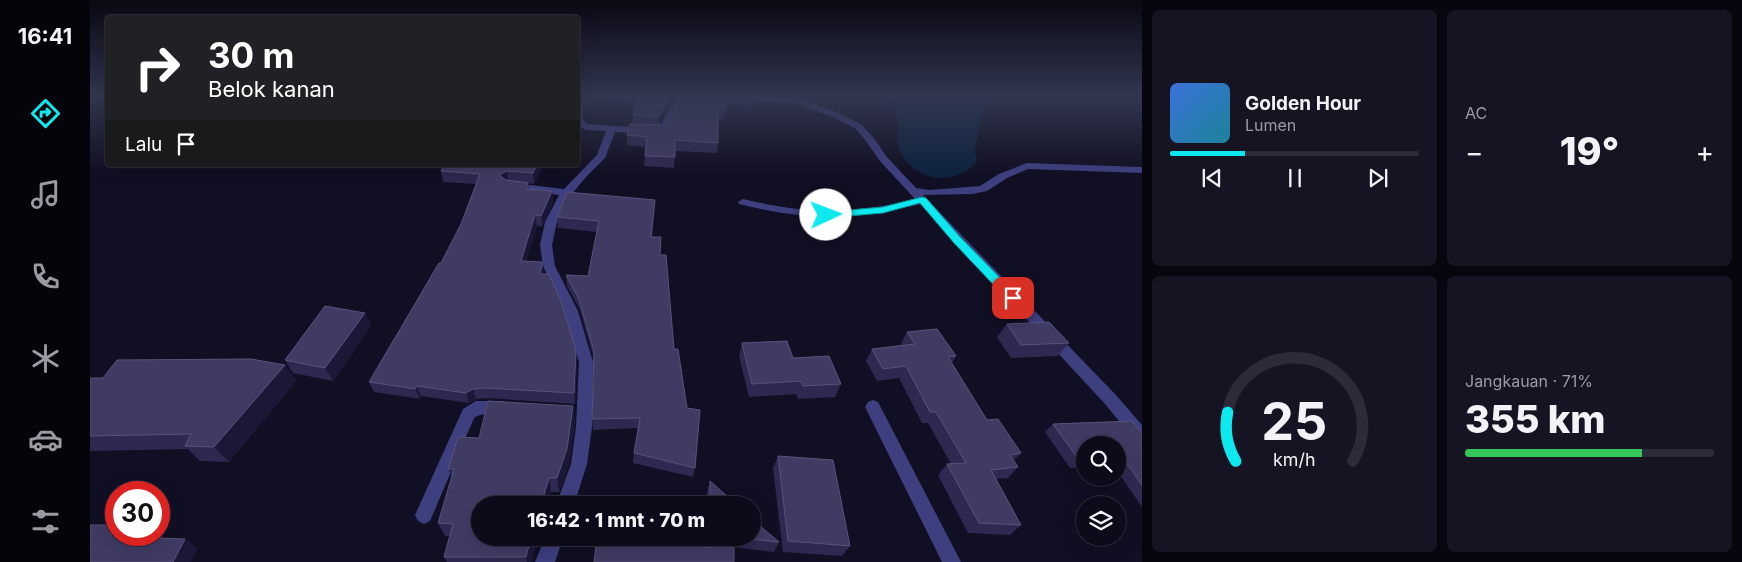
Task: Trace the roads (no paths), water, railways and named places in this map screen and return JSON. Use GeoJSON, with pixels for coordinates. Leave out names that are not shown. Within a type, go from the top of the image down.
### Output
{"type":"FeatureCollection","features":[{"type":"Feature","properties":{"kind":"street"},"geometry":{"type":"LineString","coordinates":[[580,124],[586,127],[663,132],[667,122]]}},
{"type":"Feature","properties":{"kind":"street"},"geometry":{"type":"LineString","coordinates":[[850,122],[859,127],[870,139],[883,159],[1110,399],[1142,437]]}},
{"type":"Feature","properties":{"kind":"street"},"geometry":{"type":"LineString","coordinates":[[568,496],[579,464],[585,413],[586,362],[570,311],[548,266],[546,245],[550,222],[562,199],[582,175],[602,156],[611,129]]}},
{"type":"Feature","properties":{"kind":"street"},"geometry":{"type":"LineString","coordinates":[[912,190],[929,193],[984,189],[1003,176],[1027,166],[1142,170]]}},
{"type":"Feature","properties":{"kind":"street"},"geometry":{"type":"LineString","coordinates":[[508,186],[567,193]]}},
{"type":"Feature","properties":{"kind":"street"},"geometry":{"type":"LineString","coordinates":[[743,202],[795,213],[837,215],[883,210],[922,200]]}},
{"type":"Feature","properties":{"kind":"street"},"geometry":{"type":"LineString","coordinates":[[873,407],[952,562]]}},
{"type":"Feature","properties":{"kind":"street"},"geometry":{"type":"LineString","coordinates":[[424,515],[468,414],[476,408],[517,408]]}},
{"type":"Feature","properties":{"kind":"street"},"geometry":{"type":"LineString","coordinates":[[565,412],[585,413]]}},
{"type":"Feature","properties":{"kind":"street"},"geometry":{"type":"LineString","coordinates":[[544,562],[547,560],[551,546]]}},
{"type":"Feature","properties":{"kind":"water"},"geometry":{"type":"Polygon","coordinates":[[[898,122],[981,122],[975,149],[977,162],[970,169],[954,176],[937,178],[923,174],[911,166],[902,155],[898,146],[898,122]]]}}]}
